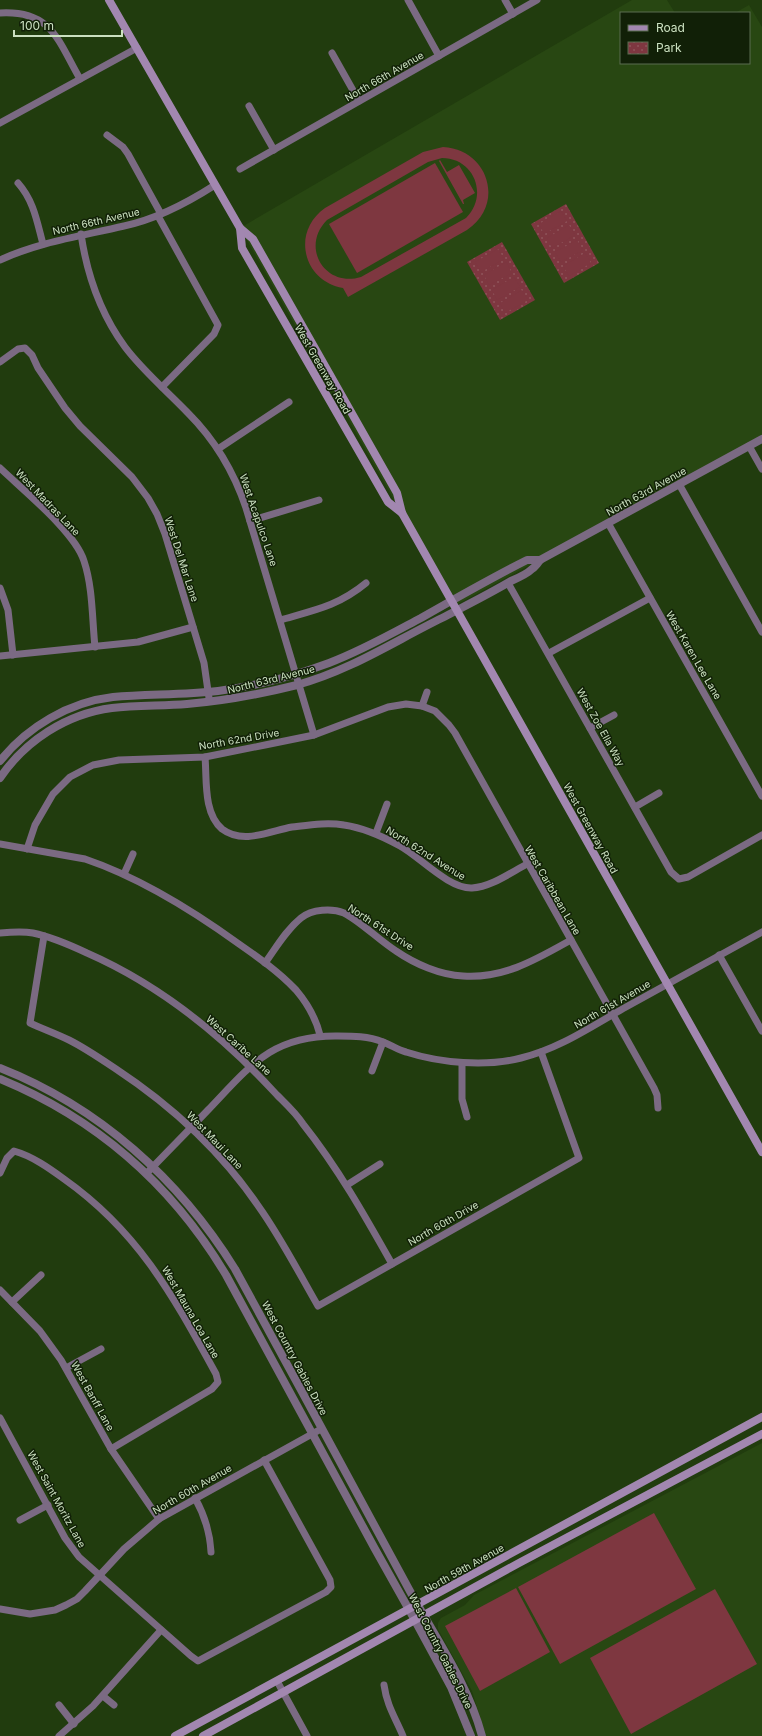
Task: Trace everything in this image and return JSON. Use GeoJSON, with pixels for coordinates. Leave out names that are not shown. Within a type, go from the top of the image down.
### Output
{"type":"FeatureCollection","features":[{"type":"Feature","properties":{"kind":"main road","name":"West Greenway Road"},"geometry":{"type":"LineString","coordinates":[[109,0],[240,228],[253,239],[397,493],[402,513],[762,1152]]}},
{"type":"Feature","properties":{"kind":"main road","name":"West Greenway Road"},"geometry":{"type":"LineString","coordinates":[[240,228],[242,248],[388,502],[402,513]]}},
{"type":"Feature","properties":{"kind":"main road"},"geometry":{"type":"LineString","coordinates":[[311,368],[324,366]]}},
{"type":"Feature","properties":{"kind":"main road","name":"North 59th Avenue"},"geometry":{"type":"LineString","coordinates":[[175,1736],[762,1417]]}},
{"type":"Feature","properties":{"kind":"main road"},"geometry":{"type":"LineString","coordinates":[[203,1736],[759,1435],[749,1424]]}},
{"type":"Feature","properties":{"kind":"street"},"geometry":{"type":"LineString","coordinates":[[408,0],[439,56]]}},
{"type":"Feature","properties":{"kind":"street"},"geometry":{"type":"LineString","coordinates":[[505,0],[513,14]]}},
{"type":"Feature","properties":{"kind":"street","name":"North 66th Avenue"},"geometry":{"type":"LineString","coordinates":[[240,169],[537,0]]}},
{"type":"Feature","properties":{"kind":"street"},"geometry":{"type":"LineString","coordinates":[[0,13],[23,13],[38,19],[52,30],[80,79]]}},
{"type":"Feature","properties":{"kind":"street"},"geometry":{"type":"LineString","coordinates":[[0,123],[137,48]]}},
{"type":"Feature","properties":{"kind":"street"},"geometry":{"type":"LineString","coordinates":[[332,53],[359,101]]}},
{"type":"Feature","properties":{"kind":"street"},"geometry":{"type":"LineString","coordinates":[[249,106],[274,150]]}},
{"type":"Feature","properties":{"kind":"street"},"geometry":{"type":"LineString","coordinates":[[107,135],[128,154],[218,325],[214,334],[162,387]]}},
{"type":"Feature","properties":{"kind":"street"},"geometry":{"type":"LineString","coordinates":[[18,183],[27,193],[32,202],[43,244]]}},
{"type":"Feature","properties":{"kind":"street","name":"North 66th Avenue"},"geometry":{"type":"LineString","coordinates":[[0,260],[18,252],[43,244],[81,234],[125,226],[160,215],[215,185]]}},
{"type":"Feature","properties":{"kind":"street","name":"West Acapulco Lane"},"geometry":{"type":"LineString","coordinates":[[81,234],[87,266],[93,287],[110,324],[135,359],[189,413],[218,449],[236,482],[250,521],[314,735]]}},
{"type":"Feature","properties":{"kind":"street","name":"West Del Mar Lane"},"geometry":{"type":"LineString","coordinates":[[0,362],[18,349],[25,348],[32,355],[38,368],[65,408],[80,426],[132,477],[148,498],[165,534],[204,663],[209,702]]}},
{"type":"Feature","properties":{"kind":"street"},"geometry":{"type":"LineString","coordinates":[[218,449],[289,402]]}},
{"type":"Feature","properties":{"kind":"street","name":"North 63rd Avenue"},"geometry":{"type":"LineString","coordinates":[[0,778],[11,763],[30,744],[50,730],[80,716],[119,707],[209,702],[253,695],[299,684],[335,671],[379,652],[508,583],[532,569],[540,560],[762,439]]}},
{"type":"Feature","properties":{"kind":"street"},"geometry":{"type":"LineString","coordinates":[[749,446],[762,469]]}},
{"type":"Feature","properties":{"kind":"street","name":"West Madras Lane"},"geometry":{"type":"LineString","coordinates":[[0,468],[62,528],[79,550],[87,574],[94,647]]}},
{"type":"Feature","properties":{"kind":"street"},"geometry":{"type":"LineString","coordinates":[[679,484],[762,632]]}},
{"type":"Feature","properties":{"kind":"street"},"geometry":{"type":"LineString","coordinates":[[250,521],[319,500]]}},
{"type":"Feature","properties":{"kind":"street","name":"West Karen Lee Lane"},"geometry":{"type":"LineString","coordinates":[[608,523],[762,796]]}},
{"type":"Feature","properties":{"kind":"street","name":"North 63rd Avenue"},"geometry":{"type":"LineString","coordinates":[[0,761],[14,745],[37,727],[55,716],[88,702],[113,698],[208,692],[255,684],[296,674],[329,663],[360,650],[527,560],[540,560]]}},
{"type":"Feature","properties":{"kind":"street"},"geometry":{"type":"LineString","coordinates":[[280,620],[338,602],[351,595],[366,583]]}},
{"type":"Feature","properties":{"kind":"street","name":"West Zoe Ella Way"},"geometry":{"type":"LineString","coordinates":[[508,583],[549,653],[671,872],[679,879],[688,877],[762,835]]}},
{"type":"Feature","properties":{"kind":"street"},"geometry":{"type":"LineString","coordinates":[[0,588],[8,610],[13,655]]}},
{"type":"Feature","properties":{"kind":"street"},"geometry":{"type":"LineString","coordinates":[[549,653],[650,598]]}},
{"type":"Feature","properties":{"kind":"street"},"geometry":{"type":"LineString","coordinates":[[0,656],[138,642],[193,627]]}},
{"type":"Feature","properties":{"kind":"street"},"geometry":{"type":"LineString","coordinates":[[422,706],[427,692]]}},
{"type":"Feature","properties":{"kind":"street","name":"North 62nd Drive"},"geometry":{"type":"LineString","coordinates":[[27,849],[35,824],[53,794],[70,778],[93,765],[119,760],[205,757],[314,735],[388,707],[406,704],[422,706]]}},
{"type":"Feature","properties":{"kind":"street","name":"West Caribbean Lane"},"geometry":{"type":"LineString","coordinates":[[422,706],[435,711],[449,725],[454,733],[654,1088],[657,1095],[658,1108]]}},
{"type":"Feature","properties":{"kind":"street"},"geometry":{"type":"LineString","coordinates":[[590,728],[614,715]]}},
{"type":"Feature","properties":{"kind":"street","name":"North 62nd Avenue"},"geometry":{"type":"LineString","coordinates":[[205,757],[210,810],[222,829],[235,835],[262,835],[291,828],[336,823],[376,833],[401,846],[460,887],[481,887],[493,883],[527,864]]}},
{"type":"Feature","properties":{"kind":"street"},"geometry":{"type":"LineString","coordinates":[[634,807],[659,793]]}},
{"type":"Feature","properties":{"kind":"street"},"geometry":{"type":"LineString","coordinates":[[376,833],[387,804]]}},
{"type":"Feature","properties":{"kind":"street"},"geometry":{"type":"LineString","coordinates":[[0,844],[85,858],[124,874],[193,912],[265,963],[296,991],[312,1014],[320,1036]]}},
{"type":"Feature","properties":{"kind":"street"},"geometry":{"type":"LineString","coordinates":[[124,874],[133,854]]}},
{"type":"Feature","properties":{"kind":"street","name":"North 61st Drive"},"geometry":{"type":"LineString","coordinates":[[265,963],[287,933],[301,918],[309,913],[332,910],[344,914],[396,951],[429,968],[463,976],[496,975],[533,961],[571,940]]}},
{"type":"Feature","properties":{"kind":"street","name":"West Caribe Lane"},"geometry":{"type":"LineString","coordinates":[[0,933],[16,932],[44,936],[98,957],[133,976],[182,1009],[214,1033],[250,1066],[303,1122],[347,1185],[392,1264]]}},
{"type":"Feature","properties":{"kind":"street","name":"North 61st Avenue"},"geometry":{"type":"LineString","coordinates":[[147,1173],[250,1066],[271,1051],[299,1039],[320,1036],[363,1037],[383,1042],[404,1052],[431,1059],[462,1063],[499,1062],[520,1059],[565,1042],[762,932]]}},
{"type":"Feature","properties":{"kind":"street","name":"West Maui Lane"},"geometry":{"type":"LineString","coordinates":[[44,936],[30,1023],[70,1040],[106,1063],[146,1089],[191,1127],[227,1164],[258,1205],[272,1226],[318,1306]]}},
{"type":"Feature","properties":{"kind":"street"},"geometry":{"type":"LineString","coordinates":[[719,955],[762,1030]]}},
{"type":"Feature","properties":{"kind":"street"},"geometry":{"type":"LineString","coordinates":[[372,1071],[383,1042]]}},
{"type":"Feature","properties":{"kind":"street","name":"North 60th Drive"},"geometry":{"type":"LineString","coordinates":[[318,1306],[579,1158],[541,1052]]}},
{"type":"Feature","properties":{"kind":"street"},"geometry":{"type":"LineString","coordinates":[[462,1063],[462,1099],[467,1117]]}},
{"type":"Feature","properties":{"kind":"street","name":"West Country Gables Drive"},"geometry":{"type":"LineString","coordinates":[[0,1068],[30,1080],[106,1126],[153,1166],[193,1209],[224,1252],[468,1694],[482,1736]]}},
{"type":"Feature","properties":{"kind":"street","name":"West Country Gables Drive"},"geometry":{"type":"LineString","coordinates":[[0,1079],[44,1100],[89,1126],[119,1148],[147,1173],[179,1208],[216,1259],[451,1687],[471,1736]]}},
{"type":"Feature","properties":{"kind":"street","name":"West Mauna Loa Lane"},"geometry":{"type":"LineString","coordinates":[[0,1172],[7,1158],[14,1151],[24,1153],[71,1184],[114,1221],[131,1239],[166,1286],[216,1374],[218,1382],[212,1389],[111,1449]]}},
{"type":"Feature","properties":{"kind":"street"},"geometry":{"type":"LineString","coordinates":[[347,1185],[380,1164]]}},
{"type":"Feature","properties":{"kind":"street"},"geometry":{"type":"LineString","coordinates":[[12,1302],[41,1275]]}},
{"type":"Feature","properties":{"kind":"street","name":"West Banff Lane"},"geometry":{"type":"LineString","coordinates":[[0,1290],[40,1331],[66,1368],[111,1449],[159,1519]]}},
{"type":"Feature","properties":{"kind":"street"},"geometry":{"type":"LineString","coordinates":[[66,1368],[101,1349]]}},
{"type":"Feature","properties":{"kind":"street","name":"West Saint Moritz Lane"},"geometry":{"type":"LineString","coordinates":[[0,1418],[71,1546],[79,1557],[198,1661],[326,1592],[331,1587],[330,1580],[264,1460]]}},
{"type":"Feature","properties":{"kind":"street","name":"North 60th Avenue"},"geometry":{"type":"LineString","coordinates":[[0,1609],[30,1614],[55,1610],[77,1599],[124,1549],[159,1519],[321,1429]]}},
{"type":"Feature","properties":{"kind":"street"},"geometry":{"type":"LineString","coordinates":[[195,1498],[206,1520],[209,1530],[211,1552]]}},
{"type":"Feature","properties":{"kind":"street"},"geometry":{"type":"LineString","coordinates":[[20,1520],[48,1504]]}},
{"type":"Feature","properties":{"kind":"street"},"geometry":{"type":"LineString","coordinates":[[59,1736],[74,1724],[103,1696],[161,1630]]}},
{"type":"Feature","properties":{"kind":"street"},"geometry":{"type":"LineString","coordinates":[[277,1681],[307,1736]]}},
{"type":"Feature","properties":{"kind":"street"},"geometry":{"type":"LineString","coordinates":[[384,1684],[386,1697],[392,1715],[403,1736]]}},
{"type":"Feature","properties":{"kind":"street"},"geometry":{"type":"LineString","coordinates":[[103,1696],[114,1705]]}},
{"type":"Feature","properties":{"kind":"street"},"geometry":{"type":"LineString","coordinates":[[58,1705],[74,1724]]}},
{"type":"Feature","properties":{"kind":"shaded area"},"geometry":{"type":"Polygon","coordinates":[[[632,0],[667,0],[674,12],[620,12],[620,64],[750,64],[750,12],[737,12],[749,5],[762,27],[762,439],[454,606],[240,228],[632,0]]]}},
{"type":"Feature","properties":{"kind":"shaded area"},"geometry":{"type":"Polygon","coordinates":[[[762,1443],[762,1736],[486,1736],[472,1691],[438,1629],[438,1623],[441,1618],[465,1605],[474,1595],[762,1443]]]}},
{"type":"Feature","properties":{"kind":"green space"},"geometry":{"type":"Polygon","coordinates":[[[443,147],[459,150],[471,157],[481,167],[486,180],[488,193],[486,206],[479,219],[467,230],[348,297],[343,288],[329,284],[319,276],[311,266],[306,254],[305,242],[308,230],[314,218],[325,208],[423,152],[443,147]],[[442,158],[428,162],[327,220],[319,231],[316,242],[316,253],[320,263],[327,271],[337,277],[348,279],[361,277],[466,218],[473,209],[476,199],[477,189],[475,179],[470,171],[462,164],[453,160],[442,158]]]}},
{"type":"Feature","properties":{"kind":"green space"},"geometry":{"type":"Polygon","coordinates":[[[440,160],[447,172],[459,165],[475,193],[463,200],[464,204],[439,161],[440,160]]]}},
{"type":"Feature","properties":{"kind":"green space"},"geometry":{"type":"Polygon","coordinates":[[[435,163],[463,212],[357,273],[329,224],[435,163]]]}},
{"type":"Feature","properties":{"kind":"green space"},"geometry":{"type":"Polygon","coordinates":[[[566,204],[599,263],[564,283],[531,224],[566,204]]]}},
{"type":"Feature","properties":{"kind":"green space"},"geometry":{"type":"Polygon","coordinates":[[[561,211],[567,221],[544,234],[539,224],[561,211]]]}},
{"type":"Feature","properties":{"kind":"green space"},"geometry":{"type":"Polygon","coordinates":[[[569,225],[575,235],[552,248],[547,238],[569,225]]]}},
{"type":"Feature","properties":{"kind":"green space"},"geometry":{"type":"Polygon","coordinates":[[[577,240],[583,250],[561,262],[555,252],[577,240]]]}},
{"type":"Feature","properties":{"kind":"green space"},"geometry":{"type":"Polygon","coordinates":[[[502,242],[535,300],[500,320],[467,262],[502,242]]]}},
{"type":"Feature","properties":{"kind":"green space"},"geometry":{"type":"Polygon","coordinates":[[[498,249],[504,259],[481,272],[475,262],[498,249]]]}},
{"type":"Feature","properties":{"kind":"green space"},"geometry":{"type":"Polygon","coordinates":[[[585,253],[591,263],[569,276],[563,266],[585,253]]]}},
{"type":"Feature","properties":{"kind":"green space"},"geometry":{"type":"Polygon","coordinates":[[[506,262],[512,273],[489,285],[484,275],[506,262]]]}},
{"type":"Feature","properties":{"kind":"green space"},"geometry":{"type":"Polygon","coordinates":[[[514,277],[520,287],[497,300],[492,290],[514,277]]]}},
{"type":"Feature","properties":{"kind":"green space"},"geometry":{"type":"Polygon","coordinates":[[[522,290],[528,300],[505,313],[500,303],[522,290]]]}},
{"type":"Feature","properties":{"kind":"green space"},"geometry":{"type":"Polygon","coordinates":[[[654,1513],[696,1589],[560,1664],[518,1587],[654,1513]]]}},
{"type":"Feature","properties":{"kind":"green space"},"geometry":{"type":"Polygon","coordinates":[[[516,1588],[550,1652],[480,1691],[445,1626],[516,1588]]]}},
{"type":"Feature","properties":{"kind":"green space"},"geometry":{"type":"Polygon","coordinates":[[[715,1589],[757,1664],[631,1734],[590,1658],[715,1589]]]}}]}
